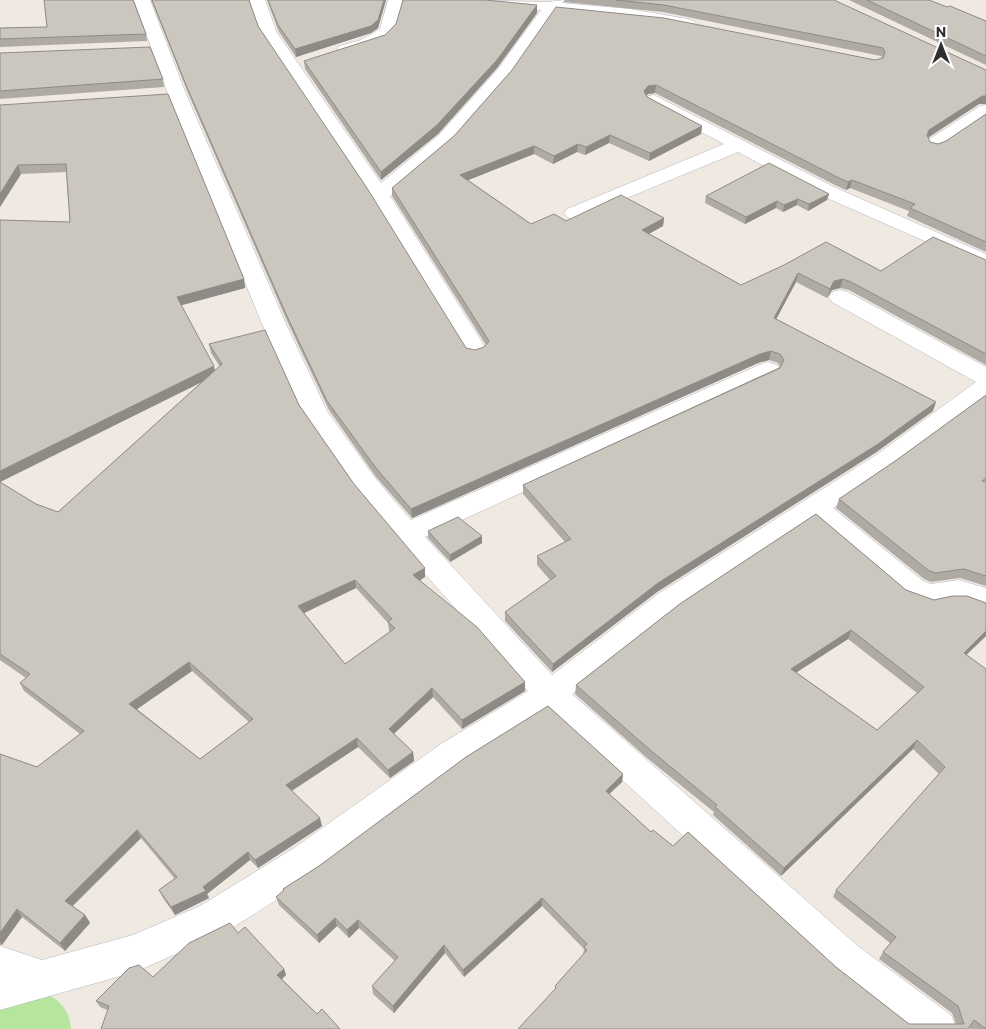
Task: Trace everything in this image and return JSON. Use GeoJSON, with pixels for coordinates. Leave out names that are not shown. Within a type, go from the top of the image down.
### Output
{"type":"FeatureCollection","features":[{"type":"Feature","properties":{"kind":"street"},"geometry":{"type":"LineString","coordinates":[[142,0],[151,48],[167,95],[314,414],[366,484],[406,534],[550,694],[846,960],[937,1029]]}},
{"type":"Feature","properties":{"kind":"street"},"geometry":{"type":"LineString","coordinates":[[257,0],[269,33],[379,195],[475,350]]}},
{"type":"Feature","properties":{"kind":"street"},"geometry":{"type":"LineString","coordinates":[[329,54],[366,43],[387,31],[396,0]]}},
{"type":"Feature","properties":{"kind":"street"},"geometry":{"type":"LineString","coordinates":[[479,0],[553,4],[631,14],[701,26]]}},
{"type":"Feature","properties":{"kind":"street"},"geometry":{"type":"LineString","coordinates":[[631,14],[644,0]]}},
{"type":"Feature","properties":{"kind":"street"},"geometry":{"type":"LineString","coordinates":[[379,195],[446,139],[504,73],[553,4]]}},
{"type":"Feature","properties":{"kind":"street"},"geometry":{"type":"LineString","coordinates":[[292,66],[310,60]]}},
{"type":"Feature","properties":{"kind":"street"},"geometry":{"type":"LineString","coordinates":[[654,100],[827,191],[986,262]]}},
{"type":"Feature","properties":{"kind":"street"},"geometry":{"type":"LineString","coordinates":[[935,144],[986,110]]}},
{"type":"Feature","properties":{"kind":"street"},"geometry":{"type":"LineString","coordinates":[[574,213],[740,145]]}},
{"type":"Feature","properties":{"kind":"street"},"geometry":{"type":"LineString","coordinates":[[840,297],[986,377]]}},
{"type":"Feature","properties":{"kind":"street"},"geometry":{"type":"LineString","coordinates":[[406,534],[768,370]]}},
{"type":"Feature","properties":{"kind":"street"},"geometry":{"type":"LineString","coordinates":[[0,990],[38,978],[135,953],[213,919],[308,860],[453,754],[515,713],[550,694],[668,602],[885,461],[986,386]]}},
{"type":"Feature","properties":{"kind":"street"},"geometry":{"type":"LineString","coordinates":[[814,507],[913,589],[924,595],[936,596],[958,590],[986,601]]}},
{"type":"Feature","properties":{"kind":"street"},"geometry":{"type":"LineString","coordinates":[[0,966],[38,978]]}},
{"type":"Feature","properties":{"kind":"green space"},"geometry":{"type":"Polygon","coordinates":[[[43,992],[63,1006],[71,1029],[0,1029],[0,998],[43,992]]]}},
{"type":"Feature","properties":{"kind":"building"},"geometry":{"type":"Polygon","coordinates":[[[44,0],[133,0],[146,34],[0,39],[0,28],[47,27],[44,0]]]}},
{"type":"Feature","properties":{"kind":"building"},"geometry":{"type":"Polygon","coordinates":[[[152,0],[249,0],[258,26],[367,188],[466,348],[475,350],[484,347],[489,341],[392,188],[454,136],[512,70],[556,7],[664,18],[875,60],[883,58],[885,52],[883,48],[664,5],[616,0],[834,0],[986,70],[986,96],[982,96],[929,130],[927,135],[930,142],[938,144],[946,141],[986,114],[986,242],[910,208],[915,204],[852,180],[848,182],[837,177],[656,85],[648,86],[644,91],[647,97],[702,126],[650,153],[610,135],[586,147],[578,144],[554,156],[534,146],[460,175],[531,224],[554,214],[566,221],[621,195],[664,218],[642,230],[741,285],[784,265],[826,242],[881,271],[933,237],[986,260],[986,354],[851,282],[843,279],[834,281],[830,289],[798,273],[774,318],[936,402],[878,444],[658,583],[553,664],[505,612],[556,576],[537,556],[571,539],[523,485],[780,368],[784,360],[780,354],[771,351],[760,354],[411,509],[376,468],[327,401],[286,314],[186,85],[152,0]]]}},
{"type":"Feature","properties":{"kind":"building"},"geometry":{"type":"Polygon","coordinates":[[[268,0],[384,0],[378,20],[371,26],[295,49],[278,25],[268,0]]]}},
{"type":"Feature","properties":{"kind":"building"},"geometry":{"type":"Polygon","coordinates":[[[403,0],[485,0],[537,5],[497,60],[437,125],[381,172],[304,61],[385,35],[396,24],[403,0]]]}},
{"type":"Feature","properties":{"kind":"building"},"geometry":{"type":"Polygon","coordinates":[[[867,0],[929,0],[947,7],[950,6],[986,21],[986,56],[867,0]]]}},
{"type":"Feature","properties":{"kind":"building"},"geometry":{"type":"Polygon","coordinates":[[[150,47],[163,79],[0,91],[0,53],[150,47]]]}},
{"type":"Feature","properties":{"kind":"building"},"geometry":{"type":"Polygon","coordinates":[[[168,94],[244,279],[177,297],[214,366],[0,471],[0,220],[70,222],[66,164],[18,165],[0,194],[0,105],[168,94]]]}},
{"type":"Feature","properties":{"kind":"building"},"geometry":{"type":"Polygon","coordinates":[[[769,163],[829,194],[809,204],[798,199],[784,205],[777,201],[746,217],[706,196],[769,163]]]}},
{"type":"Feature","properties":{"kind":"building"},"geometry":{"type":"Polygon","coordinates":[[[265,330],[299,405],[354,484],[425,568],[413,575],[477,627],[525,682],[462,720],[432,688],[389,729],[413,752],[388,770],[357,738],[286,785],[320,818],[255,860],[248,852],[203,887],[206,891],[171,907],[159,890],[177,877],[137,830],[65,901],[85,915],[60,943],[17,909],[0,933],[0,754],[37,767],[84,731],[20,683],[30,674],[0,654],[0,482],[36,504],[58,512],[222,364],[209,344],[265,330]],[[355,580],[298,606],[345,664],[395,628],[388,622],[392,619],[355,580]],[[189,662],[129,704],[200,759],[253,719],[189,662]]]}},
{"type":"Feature","properties":{"kind":"building"},"geometry":{"type":"Polygon","coordinates":[[[986,395],[986,478],[982,481],[986,482],[986,576],[964,569],[935,573],[928,570],[839,499],[986,395]]]}},
{"type":"Feature","properties":{"kind":"building"},"geometry":{"type":"Polygon","coordinates":[[[816,514],[906,590],[934,600],[952,596],[967,596],[986,603],[986,631],[964,653],[986,669],[986,1029],[974,1020],[968,1029],[518,1029],[556,988],[555,986],[587,950],[584,947],[587,944],[542,898],[463,970],[444,945],[393,1006],[372,986],[398,957],[358,920],[347,930],[335,918],[317,935],[276,897],[283,889],[319,866],[466,757],[548,706],[623,774],[606,791],[651,832],[653,830],[673,846],[688,832],[836,967],[909,1024],[964,1024],[958,1006],[883,952],[896,937],[836,890],[945,767],[917,740],[784,868],[715,807],[717,805],[576,685],[681,603],[816,514]],[[851,630],[791,669],[877,730],[924,687],[851,630]]]}},
{"type":"Feature","properties":{"kind":"building"},"geometry":{"type":"Polygon","coordinates":[[[458,517],[482,536],[450,555],[428,531],[458,517]]]}},
{"type":"Feature","properties":{"kind":"building"},"geometry":{"type":"Polygon","coordinates":[[[230,923],[238,933],[245,927],[284,969],[277,975],[317,1014],[322,1009],[340,1029],[101,1029],[109,1006],[96,1001],[129,968],[139,965],[153,977],[189,943],[230,923]]]}}]}
